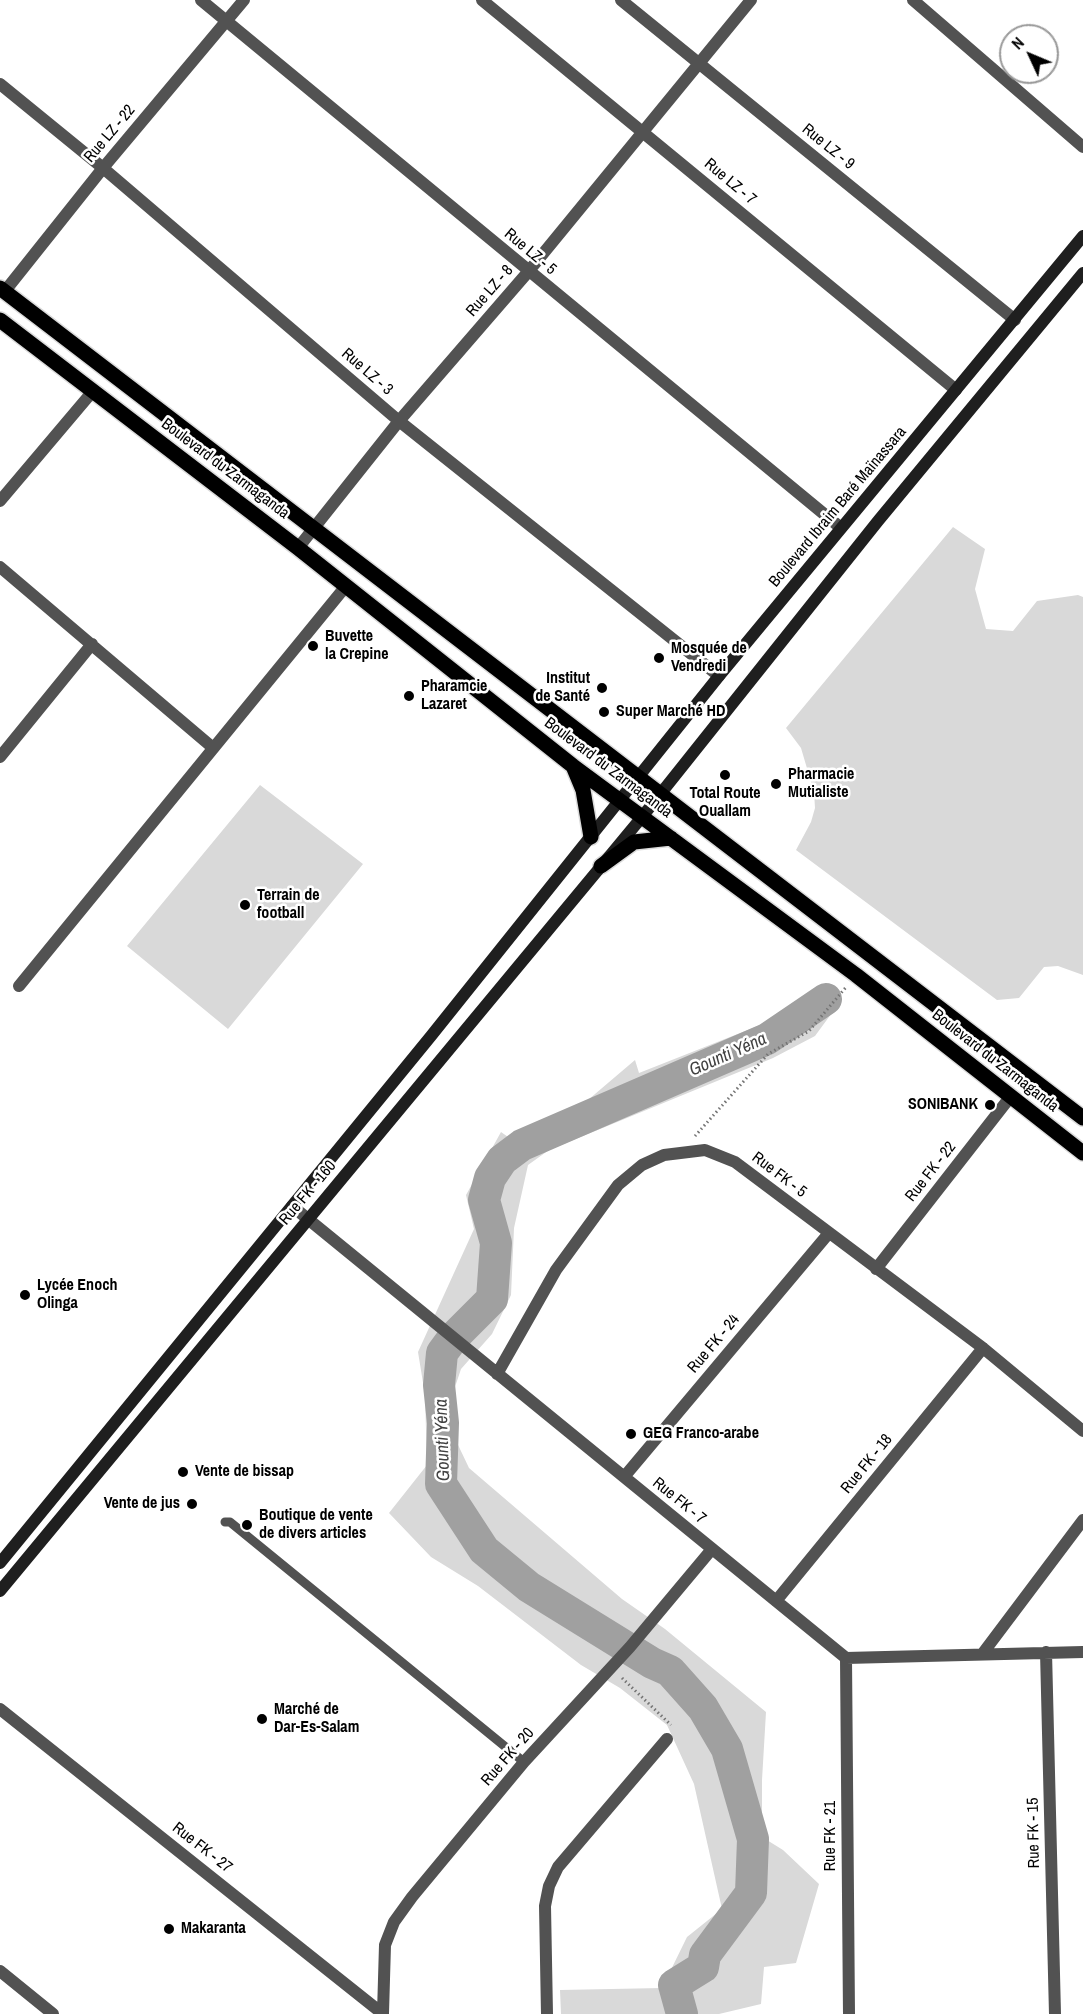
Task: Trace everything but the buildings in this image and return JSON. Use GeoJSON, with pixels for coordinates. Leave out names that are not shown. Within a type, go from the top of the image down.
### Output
{"type":"FeatureCollection","features":[{"type":"Feature","properties":{"kind":"main road","name":"Boulevard Ibraim Baré Maïnassara"},"geometry":{"type":"LineString","coordinates":[[621,801],[719,676],[1083,236]]}},
{"type":"Feature","properties":{"kind":"main road"},"geometry":{"type":"LineString","coordinates":[[642,817],[878,521],[1083,273]]}},
{"type":"Feature","properties":{"kind":"main road","name":"Boulevard du Zarmaganda"},"geometry":{"type":"LineString","coordinates":[[2,289],[1083,1118]]}},
{"type":"Feature","properties":{"kind":"main road","name":"Boulevard du Zarmaganda"},"geometry":{"type":"LineString","coordinates":[[0,320],[298,548],[573,766],[856,975],[1083,1153]]}},
{"type":"Feature","properties":{"kind":"main road"},"geometry":{"type":"LineString","coordinates":[[573,766],[583,790],[591,837]]}},
{"type":"Feature","properties":{"kind":"main road","name":"Rue FK - 160"},"geometry":{"type":"LineString","coordinates":[[0,1563],[119,1420],[621,801]]}},
{"type":"Feature","properties":{"kind":"main road","name":"Rue FK - 160"},"geometry":{"type":"LineString","coordinates":[[0,1592],[642,817]]}},
{"type":"Feature","properties":{"kind":"main road"},"geometry":{"type":"LineString","coordinates":[[601,866],[634,842],[671,838]]}},
{"type":"Feature","properties":{"kind":"main road"},"geometry":{"type":"LineString","coordinates":[[119,1420],[134,1431]]}},
{"type":"Feature","properties":{"kind":"street","name":"Rue LZ - 5"},"geometry":{"type":"LineString","coordinates":[[201,0],[841,528]]}},
{"type":"Feature","properties":{"kind":"street","name":"Rue LZ - 22"},"geometry":{"type":"LineString","coordinates":[[2,289],[244,0]]}},
{"type":"Feature","properties":{"kind":"street","name":"Rue LZ - 7"},"geometry":{"type":"LineString","coordinates":[[482,0],[956,390]]}},
{"type":"Feature","properties":{"kind":"street","name":"Rue LZ - 9"},"geometry":{"type":"LineString","coordinates":[[621,0],[1015,320]]}},
{"type":"Feature","properties":{"kind":"street","name":"Rue LZ - 8"},"geometry":{"type":"LineString","coordinates":[[298,548],[399,421],[528,272],[751,0]]}},
{"type":"Feature","properties":{"kind":"street"},"geometry":{"type":"LineString","coordinates":[[913,0],[1083,147]]}},
{"type":"Feature","properties":{"kind":"street","name":"Rue LZ - 3"},"geometry":{"type":"LineString","coordinates":[[0,84],[103,168],[399,421],[719,676]]}},
{"type":"Feature","properties":{"kind":"street"},"geometry":{"type":"LineString","coordinates":[[0,501],[93,391]]}},
{"type":"Feature","properties":{"kind":"street"},"geometry":{"type":"LineString","coordinates":[[0,567],[212,747]]}},
{"type":"Feature","properties":{"kind":"street"},"geometry":{"type":"LineString","coordinates":[[19,986],[212,747],[346,586]]}},
{"type":"Feature","properties":{"kind":"street"},"geometry":{"type":"LineString","coordinates":[[0,757],[92,644]]}},
{"type":"Feature","properties":{"kind":"street","name":"Rue FK - 22"},"geometry":{"type":"LineString","coordinates":[[876,1269],[1011,1096]]}},
{"type":"Feature","properties":{"kind":"street","name":"Rue FK - 5"},"geometry":{"type":"LineString","coordinates":[[497,1374],[556,1270],[606,1199],[642,1165],[664,1155],[705,1150],[735,1162],[983,1348],[1083,1431]]}},
{"type":"Feature","properties":{"kind":"street","name":"Rue FK - 7"},"geometry":{"type":"LineString","coordinates":[[292,1206],[846,1658]]}},
{"type":"Feature","properties":{"kind":"street","name":"Rue FK - 24"},"geometry":{"type":"LineString","coordinates":[[624,1477],[829,1233]]}},
{"type":"Feature","properties":{"kind":"street","name":"Rue FK - 18"},"geometry":{"type":"LineString","coordinates":[[776,1601],[983,1348]]}},
{"type":"Feature","properties":{"kind":"street"},"geometry":{"type":"LineString","coordinates":[[983,1653],[1083,1520]]}},
{"type":"Feature","properties":{"kind":"street","name":"Rue FK - 20"},"geometry":{"type":"LineString","coordinates":[[383,2013],[385,1945],[394,1922],[524,1762],[610,1666],[630,1647],[712,1548]]}},
{"type":"Feature","properties":{"kind":"street","name":"Rue FK - 15"},"geometry":{"type":"LineString","coordinates":[[1046,1652],[1055,2014]]}},
{"type":"Feature","properties":{"kind":"street"},"geometry":{"type":"LineString","coordinates":[[846,1658],[1083,1652]]}},
{"type":"Feature","properties":{"kind":"street","name":"Rue FK - 21"},"geometry":{"type":"LineString","coordinates":[[846,1658],[849,2014]]}},
{"type":"Feature","properties":{"kind":"street","name":"Rue FK - 27"},"geometry":{"type":"LineString","coordinates":[[0,1709],[383,2013]]}},
{"type":"Feature","properties":{"kind":"street"},"geometry":{"type":"LineString","coordinates":[[547,2014],[545,1906],[549,1886],[558,1867],[667,1739]]}},
{"type":"Feature","properties":{"kind":"street"},"geometry":{"type":"LineString","coordinates":[[0,1971],[53,2014]]}},
{"type":"Feature","properties":{"kind":"lane"},"geometry":{"type":"LineString","coordinates":[[225,1521],[230,1522],[524,1762]]}},
{"type":"Feature","properties":{"kind":"path"},"geometry":{"type":"LineString","coordinates":[[681,1152],[768,1054],[809,1031],[856,975]]}},
{"type":"Feature","properties":{"kind":"path"},"geometry":{"type":"LineString","coordinates":[[610,1666],[671,1723],[672,1731],[667,1739]]}},
{"type":"Feature","properties":{"kind":"shaded area"},"geometry":{"type":"Polygon","coordinates":[[[953,527],[985,549],[975,589],[986,629],[1013,631],[1037,601],[1078,595],[1083,597],[1083,975],[1058,966],[1044,967],[1019,998],[997,1000],[796,850],[811,822],[815,808],[814,792],[801,748],[786,728],[953,527]]]}},
{"type":"Feature","properties":{"kind":"shaded area","name":"Terrain de football"},"geometry":{"type":"Polygon","coordinates":[[[260,785],[363,864],[228,1029],[127,946],[260,785]]]}},
{"type":"Feature","properties":{"kind":"shaded area"},"geometry":{"type":"Polygon","coordinates":[[[826,999],[837,1006],[815,1036],[773,1058],[549,1150],[528,1165],[514,1228],[511,1295],[492,1334],[461,1369],[453,1393],[450,1428],[469,1468],[622,1599],[665,1629],[766,1712],[762,1780],[762,1837],[783,1850],[819,1884],[796,1963],[764,1967],[761,2004],[719,2014],[561,2014],[560,1990],[662,1988],[687,1937],[722,1909],[694,1784],[667,1725],[620,1688],[581,1665],[478,1586],[431,1557],[389,1513],[427,1465],[425,1395],[418,1352],[474,1229],[466,1195],[501,1132],[528,1151],[635,1060],[639,1073],[826,999]]]}},
{"type":"Feature","properties":{"kind":"waterway","name":"Gounti Yéna"},"geometry":{"type":"LineString","coordinates":[[682,2014],[674,1985],[703,1967],[705,1955],[751,1893],[753,1839],[727,1749],[703,1708],[670,1671],[652,1663],[529,1587],[484,1550],[441,1484],[443,1423],[439,1385],[442,1353],[453,1338],[492,1299],[496,1243],[484,1200],[490,1178],[502,1160],[522,1145],[767,1039],[826,999]]}},
{"type":"Feature","properties":{"kind":"place","name":"Buvette la Crepine"},"geometry":{"type":"Point","coordinates":[313,646]}},
{"type":"Feature","properties":{"kind":"place","name":"Mosquée de Vendredi"},"geometry":{"type":"Point","coordinates":[659,658]}},
{"type":"Feature","properties":{"kind":"place","name":"Institut de Santé"},"geometry":{"type":"Point","coordinates":[602,688]}},
{"type":"Feature","properties":{"kind":"place","name":"Pharamcie Lazaret"},"geometry":{"type":"Point","coordinates":[409,696]}},
{"type":"Feature","properties":{"kind":"place","name":"Super Marché HD"},"geometry":{"type":"Point","coordinates":[604,712]}},
{"type":"Feature","properties":{"kind":"place","name":"Total Route Ouallam"},"geometry":{"type":"Point","coordinates":[725,775]}},
{"type":"Feature","properties":{"kind":"place","name":"Pharmacie Mutialiste"},"geometry":{"type":"Point","coordinates":[776,784]}},
{"type":"Feature","properties":{"kind":"place","name":"Terrain de football"},"geometry":{"type":"Point","coordinates":[245,905]}},
{"type":"Feature","properties":{"kind":"place","name":"SONIBANK"},"geometry":{"type":"Point","coordinates":[990,1105]}},
{"type":"Feature","properties":{"kind":"place","name":"Lycée Enoch Olinga"},"geometry":{"type":"Point","coordinates":[25,1295]}},
{"type":"Feature","properties":{"kind":"place","name":"GEG Franco-arabe"},"geometry":{"type":"Point","coordinates":[631,1434]}},
{"type":"Feature","properties":{"kind":"place","name":"Vente de bissap"},"geometry":{"type":"Point","coordinates":[183,1472]}},
{"type":"Feature","properties":{"kind":"place","name":"Vente de jus"},"geometry":{"type":"Point","coordinates":[192,1504]}},
{"type":"Feature","properties":{"kind":"place","name":"Boutique de vente de divers articles"},"geometry":{"type":"Point","coordinates":[247,1525]}},
{"type":"Feature","properties":{"kind":"place","name":"Marché de Dar-Es-Salam"},"geometry":{"type":"Point","coordinates":[262,1719]}},
{"type":"Feature","properties":{"kind":"place","name":"Makaranta"},"geometry":{"type":"Point","coordinates":[169,1929]}}]}
